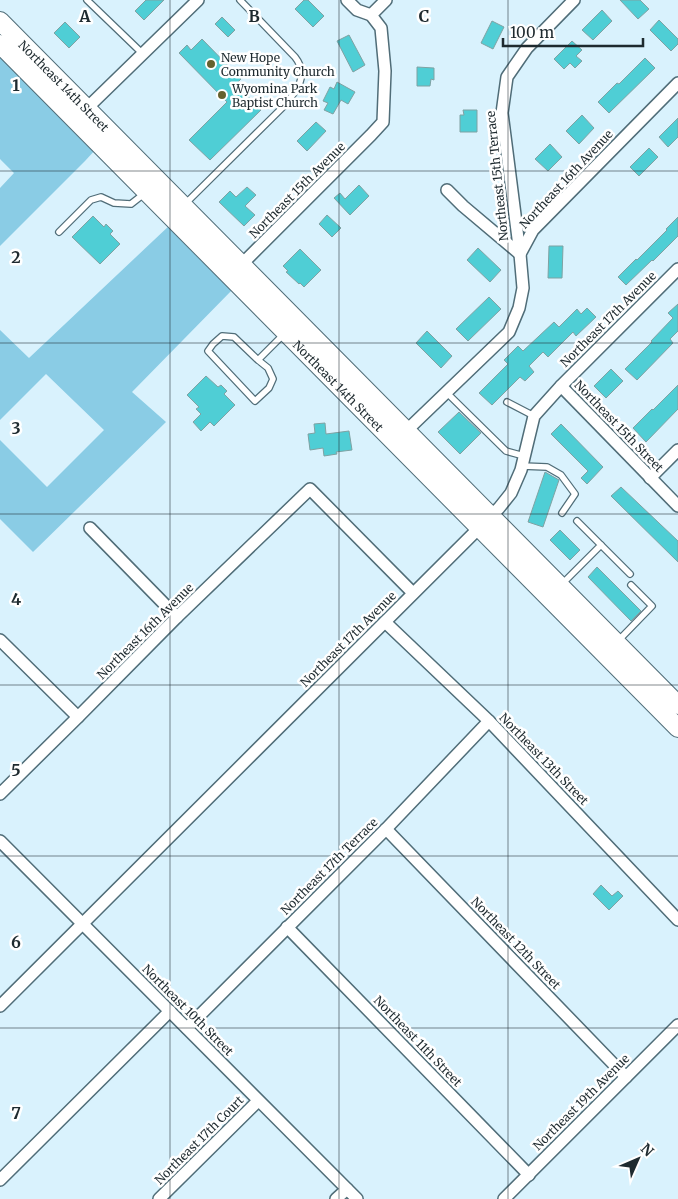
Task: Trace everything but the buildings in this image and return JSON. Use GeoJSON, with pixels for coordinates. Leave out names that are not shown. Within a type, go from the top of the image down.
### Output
{"type":"FeatureCollection","features":[{"type":"Feature","properties":{"kind":"main road","name":"Northeast 14th Street"},"geometry":{"type":"LineString","coordinates":[[0,21],[146,192],[236,270],[485,522],[678,728]]}},
{"type":"Feature","properties":{"kind":"main road","name":"Northeast 14th Street"},"geometry":{"type":"LineString","coordinates":[[0,44],[183,206],[286,332],[400,437]]}},
{"type":"Feature","properties":{"kind":"main road","name":"Northeast 14th Street"},"geometry":{"type":"LineString","coordinates":[[485,522],[560,586],[678,705]]}},
{"type":"Feature","properties":{"kind":"street"},"geometry":{"type":"LineString","coordinates":[[347,0],[357,10],[371,15],[386,0]]}},
{"type":"Feature","properties":{"kind":"street","name":"Northeast 15th Terrace"},"geometry":{"type":"LineString","coordinates":[[520,254],[502,113],[507,78],[527,48],[574,0]]}},
{"type":"Feature","properties":{"kind":"street"},"geometry":{"type":"LineString","coordinates":[[81,114],[197,1]]}},
{"type":"Feature","properties":{"kind":"street","name":"Northeast 15th Avenue"},"geometry":{"type":"LineString","coordinates":[[236,270],[383,122],[385,71],[382,37],[380,28],[371,15]]}},
{"type":"Feature","properties":{"kind":"street","name":"Northeast 16th Avenue"},"geometry":{"type":"LineString","coordinates":[[520,254],[533,230],[678,83]]}},
{"type":"Feature","properties":{"kind":"street"},"geometry":{"type":"LineString","coordinates":[[400,437],[509,332],[519,308],[523,288],[520,254],[447,190]]}},
{"type":"Feature","properties":{"kind":"street","name":"Northeast 17th Avenue"},"geometry":{"type":"LineString","coordinates":[[0,1006],[499,508],[511,493],[523,461],[534,416],[560,386],[678,269]]}},
{"type":"Feature","properties":{"kind":"street","name":"Northeast 15th Street"},"geometry":{"type":"LineString","coordinates":[[560,386],[678,506]]}},
{"type":"Feature","properties":{"kind":"street"},"geometry":{"type":"LineString","coordinates":[[650,478],[678,450]]}},
{"type":"Feature","properties":{"kind":"street","name":"Northeast 16th Avenue"},"geometry":{"type":"LineString","coordinates":[[0,794],[177,617],[310,489],[413,593]]}},
{"type":"Feature","properties":{"kind":"street"},"geometry":{"type":"LineString","coordinates":[[90,528],[177,617]]}},
{"type":"Feature","properties":{"kind":"street","name":"Northeast 13th Street"},"geometry":{"type":"LineString","coordinates":[[385,622],[489,721],[678,920]]}},
{"type":"Feature","properties":{"kind":"street"},"geometry":{"type":"LineString","coordinates":[[0,640],[78,717]]}},
{"type":"Feature","properties":{"kind":"street","name":"Northeast 17th Terrace"},"geometry":{"type":"LineString","coordinates":[[187,1028],[386,829],[489,721]]}},
{"type":"Feature","properties":{"kind":"street","name":"Northeast 12th Street"},"geometry":{"type":"LineString","coordinates":[[386,829],[626,1077]]}},
{"type":"Feature","properties":{"kind":"street","name":"Northeast 10th Street"},"geometry":{"type":"LineString","coordinates":[[0,841],[357,1199]]}},
{"type":"Feature","properties":{"kind":"street","name":"Northeast 11th Street"},"geometry":{"type":"LineString","coordinates":[[288,927],[529,1175]]}},
{"type":"Feature","properties":{"kind":"street"},"geometry":{"type":"LineString","coordinates":[[0,1180],[170,1011]]}},
{"type":"Feature","properties":{"kind":"street","name":"Northeast 19th Avenue"},"geometry":{"type":"LineString","coordinates":[[504,1199],[678,1025]]}},
{"type":"Feature","properties":{"kind":"street","name":"Northeast 17th Court"},"geometry":{"type":"LineString","coordinates":[[159,1199],[258,1101]]}},
{"type":"Feature","properties":{"kind":"street"},"geometry":{"type":"LineString","coordinates":[[336,1199],[347,1189]]}},
{"type":"Feature","properties":{"kind":"lane"},"geometry":{"type":"LineString","coordinates":[[87,0],[143,54]]}},
{"type":"Feature","properties":{"kind":"lane"},"geometry":{"type":"LineString","coordinates":[[183,206],[283,107],[294,94],[301,78],[301,69],[295,57],[240,0]]}},
{"type":"Feature","properties":{"kind":"lane"},"geometry":{"type":"LineString","coordinates":[[59,232],[90,200],[101,197],[114,203],[131,204],[146,192]]}},
{"type":"Feature","properties":{"kind":"lane"},"geometry":{"type":"LineString","coordinates":[[258,360],[286,332]]}},
{"type":"Feature","properties":{"kind":"lane"},"geometry":{"type":"LineString","coordinates":[[222,336],[234,338],[258,360],[268,368],[273,379],[269,388],[256,401],[208,351],[222,336]]}},
{"type":"Feature","properties":{"kind":"lane"},"geometry":{"type":"LineString","coordinates":[[446,392],[506,451],[523,461],[547,467],[561,475],[575,494],[562,513]]}},
{"type":"Feature","properties":{"kind":"lane"},"geometry":{"type":"LineString","coordinates":[[507,402],[534,416]]}},
{"type":"Feature","properties":{"kind":"lane"},"geometry":{"type":"LineString","coordinates":[[577,521],[630,574]]}},
{"type":"Feature","properties":{"kind":"lane"},"geometry":{"type":"LineString","coordinates":[[560,586],[600,545]]}},
{"type":"Feature","properties":{"kind":"lane"},"geometry":{"type":"LineString","coordinates":[[616,643],[652,606],[631,585]]}},
{"type":"Feature","properties":{"kind":"shaded area"},"geometry":{"type":"Polygon","coordinates":[[[0,52],[96,149],[0,246],[0,188],[14,173],[0,159],[0,52]]]}},
{"type":"Feature","properties":{"kind":"shaded area"},"geometry":{"type":"Polygon","coordinates":[[[171,224],[234,288],[132,392],[166,422],[33,552],[0,519],[0,440],[47,487],[104,430],[46,374],[0,420],[0,330],[29,358],[171,224]]]}},
{"type":"Feature","properties":{"kind":"place","name":"New Hope Community Church"},"geometry":{"type":"Point","coordinates":[211,64]}},
{"type":"Feature","properties":{"kind":"place","name":"Wyomina Park Baptist Church"},"geometry":{"type":"Point","coordinates":[222,95]}}]}
